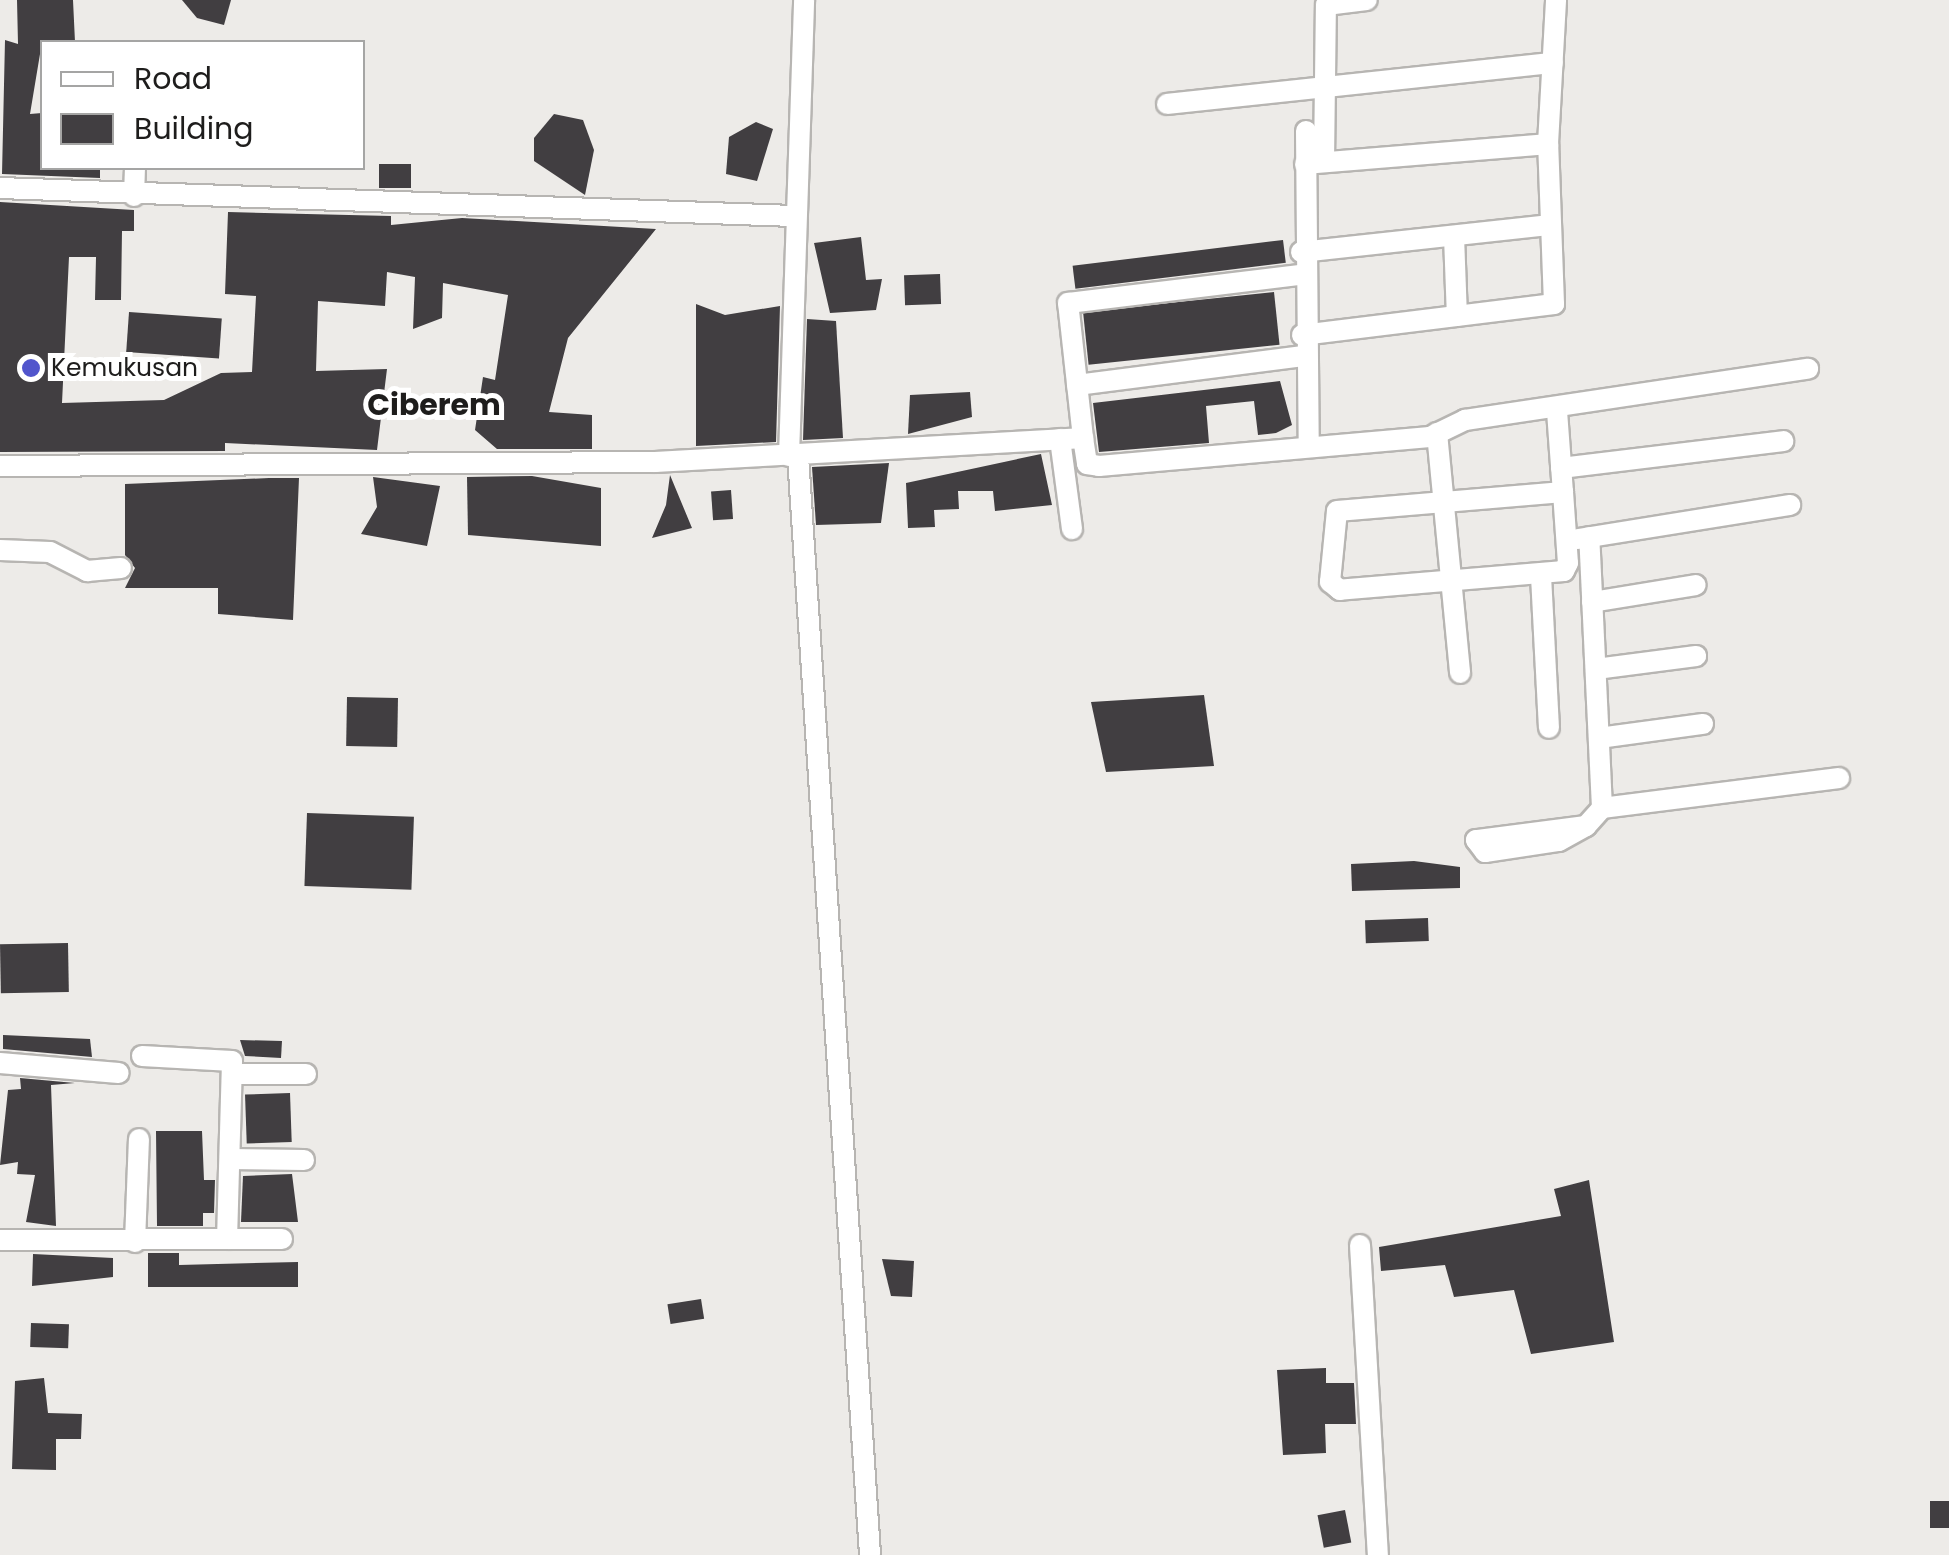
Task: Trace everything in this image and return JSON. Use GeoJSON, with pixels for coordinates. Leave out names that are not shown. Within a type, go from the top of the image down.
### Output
{"type":"FeatureCollection","features":[{"type":"Feature","properties":{"kind":"street"},"geometry":{"type":"LineString","coordinates":[[804,0],[794,216],[793,456],[870,1555]]}},
{"type":"Feature","properties":{"kind":"street"},"geometry":{"type":"LineString","coordinates":[[1308,446],[1300,275],[1325,86],[1326,4],[1367,0]]}},
{"type":"Feature","properties":{"kind":"street"},"geometry":{"type":"LineString","coordinates":[[1077,385],[1457,316],[1554,304],[1548,144],[1556,0]]}},
{"type":"Feature","properties":{"kind":"street"},"geometry":{"type":"LineString","coordinates":[[1167,104],[1553,64]]}},
{"type":"Feature","properties":{"kind":"street"},"geometry":{"type":"LineString","coordinates":[[1306,131],[1315,163]]}},
{"type":"Feature","properties":{"kind":"street"},"geometry":{"type":"LineString","coordinates":[[1315,163],[1548,144]]}},
{"type":"Feature","properties":{"kind":"street"},"geometry":{"type":"LineString","coordinates":[[134,196],[135,170]]}},
{"type":"Feature","properties":{"kind":"street"},"geometry":{"type":"LineString","coordinates":[[0,188],[134,196],[794,216]]}},
{"type":"Feature","properties":{"kind":"street"},"geometry":{"type":"LineString","coordinates":[[1301,252],[1552,225]]}},
{"type":"Feature","properties":{"kind":"street"},"geometry":{"type":"LineString","coordinates":[[1454,236],[1457,316]]}},
{"type":"Feature","properties":{"kind":"street"},"geometry":{"type":"LineString","coordinates":[[1300,275],[1068,303],[1087,464],[1099,466],[1437,433],[1464,420],[1557,411],[1624,392],[1808,369]]}},
{"type":"Feature","properties":{"kind":"street"},"geometry":{"type":"LineString","coordinates":[[1557,411],[1567,542],[1564,571],[1541,576],[1340,590],[1330,582],[1332,513],[1563,492]]}},
{"type":"Feature","properties":{"kind":"street"},"geometry":{"type":"LineString","coordinates":[[1437,433],[1460,672]]}},
{"type":"Feature","properties":{"kind":"street"},"geometry":{"type":"LineString","coordinates":[[0,466],[793,456],[1083,438]]}},
{"type":"Feature","properties":{"kind":"street"},"geometry":{"type":"LineString","coordinates":[[1060,440],[1072,528]]}},
{"type":"Feature","properties":{"kind":"street"},"geometry":{"type":"LineString","coordinates":[[1561,468],[1783,441]]}},
{"type":"Feature","properties":{"kind":"street"},"geometry":{"type":"LineString","coordinates":[[1567,542],[1790,505]]}},
{"type":"Feature","properties":{"kind":"street"},"geometry":{"type":"LineString","coordinates":[[1589,537],[1602,808]]}},
{"type":"Feature","properties":{"kind":"street"},"geometry":{"type":"LineString","coordinates":[[0,550],[50,552],[87,571],[120,568]]}},
{"type":"Feature","properties":{"kind":"street"},"geometry":{"type":"LineString","coordinates":[[1541,576],[1549,728]]}},
{"type":"Feature","properties":{"kind":"street"},"geometry":{"type":"LineString","coordinates":[[1592,602],[1696,585]]}},
{"type":"Feature","properties":{"kind":"street"},"geometry":{"type":"LineString","coordinates":[[1596,669],[1696,656]]}},
{"type":"Feature","properties":{"kind":"street"},"geometry":{"type":"LineString","coordinates":[[1598,738],[1703,724]]}},
{"type":"Feature","properties":{"kind":"street"},"geometry":{"type":"LineString","coordinates":[[1586,826],[1602,808],[1840,778]]}},
{"type":"Feature","properties":{"kind":"street"},"geometry":{"type":"LineString","coordinates":[[142,1056],[232,1060],[228,1239]]}},
{"type":"Feature","properties":{"kind":"street"},"geometry":{"type":"LineString","coordinates":[[0,1063],[119,1074]]}},
{"type":"Feature","properties":{"kind":"street"},"geometry":{"type":"LineString","coordinates":[[232,1074],[306,1074]]}},
{"type":"Feature","properties":{"kind":"street"},"geometry":{"type":"LineString","coordinates":[[135,1242],[139,1139]]}},
{"type":"Feature","properties":{"kind":"street"},"geometry":{"type":"LineString","coordinates":[[230,1159],[304,1160]]}},
{"type":"Feature","properties":{"kind":"street"},"geometry":{"type":"LineString","coordinates":[[0,1240],[282,1239]]}},
{"type":"Feature","properties":{"kind":"street"},"geometry":{"type":"LineString","coordinates":[[1360,1245],[1378,1555]]}},
{"type":"Feature","properties":{"kind":"building"},"geometry":{"type":"Polygon","coordinates":[[[17,0],[73,0],[75,40],[40,40],[30,114],[40,113],[40,170],[100,170],[100,178],[2,174],[5,40],[18,44],[17,0]]]}},
{"type":"Feature","properties":{"kind":"building"},"geometry":{"type":"Polygon","coordinates":[[[182,0],[231,0],[224,25],[197,18],[182,0]]]}},
{"type":"Feature","properties":{"kind":"building"},"geometry":{"type":"Polygon","coordinates":[[[554,114],[583,120],[594,150],[585,195],[534,161],[534,138],[554,114]]]}},
{"type":"Feature","properties":{"kind":"building"},"geometry":{"type":"Polygon","coordinates":[[[756,122],[773,129],[757,181],[726,174],[729,137],[756,122]]]}},
{"type":"Feature","properties":{"kind":"building"},"geometry":{"type":"Polygon","coordinates":[[[379,164],[411,164],[411,188],[379,188],[379,164]]]}},
{"type":"Feature","properties":{"kind":"building"},"geometry":{"type":"Polygon","coordinates":[[[0,202],[134,210],[134,231],[122,231],[121,300],[95,300],[96,257],[69,257],[62,403],[164,400],[221,373],[252,372],[256,296],[225,294],[228,212],[391,216],[391,225],[462,218],[656,229],[568,338],[549,412],[592,415],[592,449],[497,449],[475,430],[483,377],[495,380],[508,295],[443,283],[442,318],[413,329],[415,277],[387,272],[385,306],[318,301],[316,371],[387,369],[377,450],[225,443],[225,451],[0,452],[0,202]]]}},
{"type":"Feature","properties":{"kind":"building"},"geometry":{"type":"Polygon","coordinates":[[[861,237],[866,280],[882,279],[876,310],[830,313],[814,243],[861,237]]]}},
{"type":"Feature","properties":{"kind":"building"},"geometry":{"type":"Polygon","coordinates":[[[1283,240],[1286,263],[1075,289],[1073,266],[1283,240]]]}},
{"type":"Feature","properties":{"kind":"building"},"geometry":{"type":"Polygon","coordinates":[[[940,274],[941,304],[905,305],[904,275],[940,274]]]}},
{"type":"Feature","properties":{"kind":"building"},"geometry":{"type":"Polygon","coordinates":[[[1274,292],[1280,345],[1089,365],[1083,312],[1274,292]]]}},
{"type":"Feature","properties":{"kind":"building"},"geometry":{"type":"Polygon","coordinates":[[[696,304],[725,315],[780,306],[776,442],[696,446],[696,304]]]}},
{"type":"Feature","properties":{"kind":"building"},"geometry":{"type":"Polygon","coordinates":[[[129,312],[222,318],[219,358],[126,352],[129,312]]]}},
{"type":"Feature","properties":{"kind":"building"},"geometry":{"type":"Polygon","coordinates":[[[807,319],[836,321],[843,438],[803,440],[807,319]]]}},
{"type":"Feature","properties":{"kind":"building"},"geometry":{"type":"Polygon","coordinates":[[[1280,381],[1292,425],[1276,433],[1258,435],[1254,401],[1206,406],[1209,443],[1099,452],[1093,403],[1280,381]]]}},
{"type":"Feature","properties":{"kind":"building"},"geometry":{"type":"Polygon","coordinates":[[[970,392],[972,417],[908,434],[910,395],[970,392]]]}},
{"type":"Feature","properties":{"kind":"building"},"geometry":{"type":"Polygon","coordinates":[[[1041,454],[1052,505],[995,511],[993,491],[958,491],[959,509],[934,510],[935,527],[908,528],[906,483],[1041,454]]]}},
{"type":"Feature","properties":{"kind":"building"},"geometry":{"type":"Polygon","coordinates":[[[889,463],[881,523],[816,525],[812,467],[889,463]]]}},
{"type":"Feature","properties":{"kind":"building"},"geometry":{"type":"Polygon","coordinates":[[[670,475],[692,528],[652,538],[666,505],[670,475]]]}},
{"type":"Feature","properties":{"kind":"building"},"geometry":{"type":"Polygon","coordinates":[[[532,476],[601,488],[601,546],[468,535],[467,477],[532,476]]]}},
{"type":"Feature","properties":{"kind":"building"},"geometry":{"type":"Polygon","coordinates":[[[373,477],[440,486],[427,546],[361,534],[377,507],[373,477]]]}},
{"type":"Feature","properties":{"kind":"building"},"geometry":{"type":"Polygon","coordinates":[[[299,478],[293,620],[218,614],[218,588],[125,588],[135,568],[125,555],[125,484],[299,478]]]}},
{"type":"Feature","properties":{"kind":"building"},"geometry":{"type":"Polygon","coordinates":[[[731,490],[733,519],[713,520],[711,491],[731,490]]]}},
{"type":"Feature","properties":{"kind":"building"},"geometry":{"type":"Polygon","coordinates":[[[1204,695],[1214,766],[1106,772],[1091,702],[1204,695]]]}},
{"type":"Feature","properties":{"kind":"building"},"geometry":{"type":"Polygon","coordinates":[[[347,697],[398,698],[397,747],[346,746],[347,697]]]}},
{"type":"Feature","properties":{"kind":"building"},"geometry":{"type":"Polygon","coordinates":[[[307,813],[414,817],[411,890],[304,886],[307,813]]]}},
{"type":"Feature","properties":{"kind":"building"},"geometry":{"type":"Polygon","coordinates":[[[1414,861],[1460,867],[1460,888],[1352,891],[1351,864],[1414,861]]]}},
{"type":"Feature","properties":{"kind":"building"},"geometry":{"type":"Polygon","coordinates":[[[1428,918],[1429,941],[1366,943],[1365,920],[1428,918]]]}},
{"type":"Feature","properties":{"kind":"building"},"geometry":{"type":"Polygon","coordinates":[[[68,943],[69,992],[1,993],[0,944],[68,943]]]}},
{"type":"Feature","properties":{"kind":"building"},"geometry":{"type":"Polygon","coordinates":[[[3,1035],[90,1039],[92,1057],[3,1049],[3,1035]]]}},
{"type":"Feature","properties":{"kind":"building"},"geometry":{"type":"Polygon","coordinates":[[[240,1040],[282,1041],[281,1058],[245,1056],[240,1040]]]}},
{"type":"Feature","properties":{"kind":"building"},"geometry":{"type":"Polygon","coordinates":[[[20,1078],[75,1083],[51,1085],[56,1226],[26,1222],[35,1175],[17,1174],[18,1162],[0,1165],[8,1090],[21,1089],[20,1078]]]}},
{"type":"Feature","properties":{"kind":"building"},"geometry":{"type":"Polygon","coordinates":[[[290,1093],[292,1142],[247,1144],[245,1095],[290,1093]]]}},
{"type":"Feature","properties":{"kind":"building"},"geometry":{"type":"Polygon","coordinates":[[[156,1131],[202,1131],[204,1180],[215,1180],[214,1213],[203,1213],[203,1226],[157,1226],[156,1131]]]}},
{"type":"Feature","properties":{"kind":"building"},"geometry":{"type":"Polygon","coordinates":[[[292,1174],[298,1222],[241,1222],[243,1176],[292,1174]]]}},
{"type":"Feature","properties":{"kind":"building"},"geometry":{"type":"Polygon","coordinates":[[[1589,1180],[1614,1342],[1531,1354],[1514,1290],[1454,1297],[1445,1265],[1381,1271],[1379,1247],[1561,1216],[1554,1189],[1589,1180]]]}},
{"type":"Feature","properties":{"kind":"building"},"geometry":{"type":"Polygon","coordinates":[[[148,1253],[179,1253],[179,1265],[298,1262],[298,1287],[148,1287],[148,1253]]]}},
{"type":"Feature","properties":{"kind":"building"},"geometry":{"type":"Polygon","coordinates":[[[33,1254],[113,1258],[113,1277],[32,1286],[33,1254]]]}},
{"type":"Feature","properties":{"kind":"building"},"geometry":{"type":"Polygon","coordinates":[[[882,1259],[914,1261],[912,1297],[891,1296],[882,1259]]]}},
{"type":"Feature","properties":{"kind":"building"},"geometry":{"type":"Polygon","coordinates":[[[701,1299],[704,1319],[671,1324],[667,1304],[701,1299]]]}},
{"type":"Feature","properties":{"kind":"building"},"geometry":{"type":"Polygon","coordinates":[[[31,1323],[69,1324],[68,1348],[30,1347],[31,1323]]]}},
{"type":"Feature","properties":{"kind":"building"},"geometry":{"type":"Polygon","coordinates":[[[1326,1368],[1326,1383],[1354,1383],[1356,1424],[1325,1424],[1326,1453],[1283,1455],[1277,1370],[1326,1368]]]}},
{"type":"Feature","properties":{"kind":"building"},"geometry":{"type":"Polygon","coordinates":[[[44,1378],[48,1413],[82,1414],[81,1439],[56,1439],[56,1470],[12,1469],[15,1381],[44,1378]]]}},
{"type":"Feature","properties":{"kind":"building"},"geometry":{"type":"Polygon","coordinates":[[[1930,1501],[1949,1501],[1949,1528],[1930,1528],[1930,1501]]]}},
{"type":"Feature","properties":{"kind":"building"},"geometry":{"type":"Polygon","coordinates":[[[1345,1510],[1351,1542],[1324,1548],[1318,1515],[1345,1510]]]}},
{"type":"Feature","properties":{"kind":"place","name":"Kemukusan"},"geometry":{"type":"Point","coordinates":[31,368]}},
{"type":"Feature","properties":{"kind":"district","name":"Ciberem"},"geometry":{"type":"Point","coordinates":[434,405]}}]}
